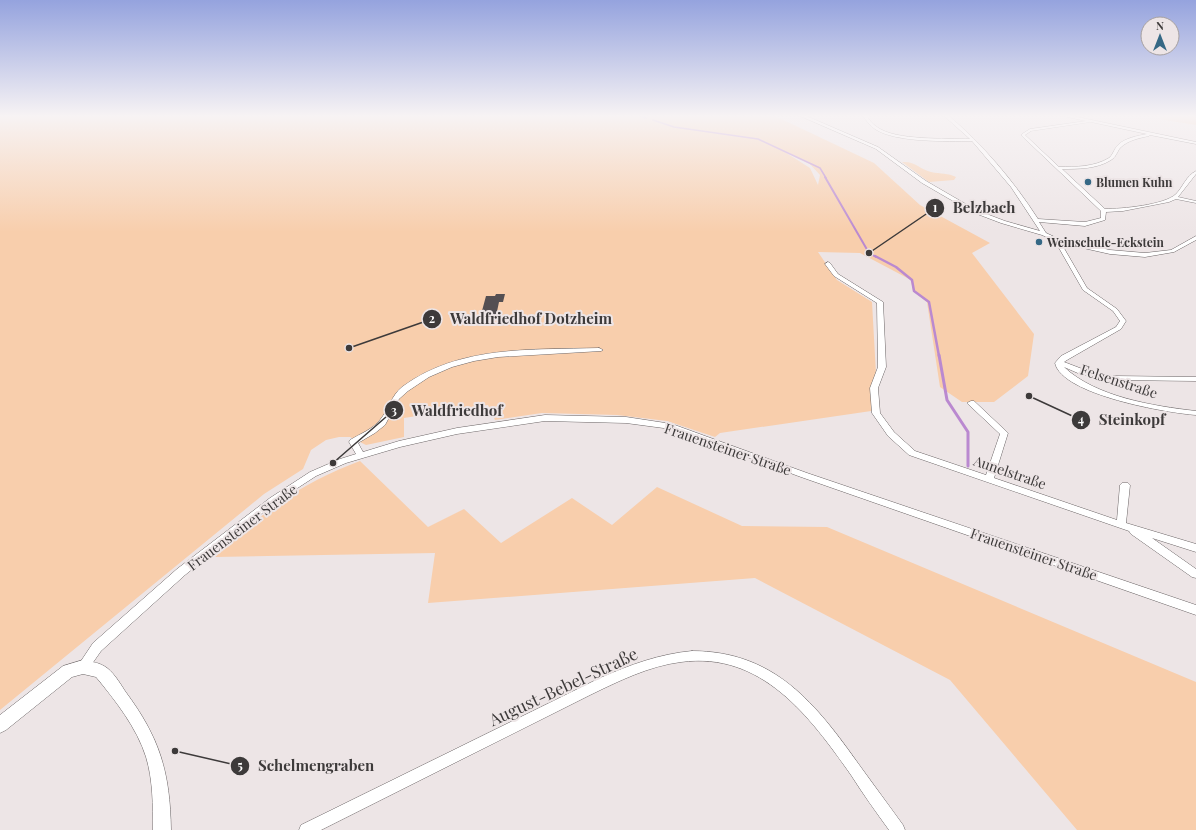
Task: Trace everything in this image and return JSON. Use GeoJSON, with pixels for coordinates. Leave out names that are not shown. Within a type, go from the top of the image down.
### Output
{"type":"FeatureCollection","features":[{"type":"Feature","properties":{"kind":"street"},"geometry":{"type":"LineString","coordinates":[[885,154],[924,182],[974,210],[1003,222],[1044,234],[1057,240],[1098,250],[1145,255],[1172,252],[1196,238]]}},
{"type":"Feature","properties":{"kind":"street"},"geometry":{"type":"LineString","coordinates":[[984,154],[1020,193],[1044,234]]}},
{"type":"Feature","properties":{"kind":"street"},"geometry":{"type":"LineString","coordinates":[[1042,154],[1104,211],[1148,207],[1178,199],[1196,202]]}},
{"type":"Feature","properties":{"kind":"street"},"geometry":{"type":"LineString","coordinates":[[1058,168],[1079,167],[1104,162],[1114,156],[1115,154]]}},
{"type":"Feature","properties":{"kind":"street"},"geometry":{"type":"LineString","coordinates":[[1178,199],[1185,187],[1188,177],[1196,172]]}},
{"type":"Feature","properties":{"kind":"street"},"geometry":{"type":"LineString","coordinates":[[1178,199],[1196,206]]}},
{"type":"Feature","properties":{"kind":"street"},"geometry":{"type":"LineString","coordinates":[[1036,220],[1072,223],[1096,222],[1103,219],[1104,211]]}},
{"type":"Feature","properties":{"kind":"street","name":"Felsenstraße"},"geometry":{"type":"LineString","coordinates":[[1057,240],[1085,289],[1115,310],[1123,321],[1119,328],[1064,358],[1059,363],[1060,368],[1069,378],[1093,389],[1159,408],[1196,412]]}},
{"type":"Feature","properties":{"kind":"street","name":"Aunelstraße"},"geometry":{"type":"LineString","coordinates":[[828,264],[836,275],[880,302],[882,367],[874,388],[876,413],[890,434],[912,453],[1124,526],[1196,548]]}},
{"type":"Feature","properties":{"kind":"street"},"geometry":{"type":"LineString","coordinates":[[361,455],[354,442],[382,423],[394,399],[406,388],[427,375],[458,361],[502,354],[599,350]]}},
{"type":"Feature","properties":{"kind":"street"},"geometry":{"type":"LineString","coordinates":[[1059,363],[1083,372],[1106,377],[1196,379]]}},
{"type":"Feature","properties":{"kind":"street"},"geometry":{"type":"LineString","coordinates":[[971,403],[1004,433],[990,480]]}},
{"type":"Feature","properties":{"kind":"street","name":"Frauensteiner Straße"},"geometry":{"type":"LineString","coordinates":[[82,667],[97,648],[175,577],[273,500],[314,474],[332,465],[399,444],[444,434],[545,418],[626,420],[672,428],[1196,610]]}},
{"type":"Feature","properties":{"kind":"street"},"geometry":{"type":"LineString","coordinates":[[1125,484],[1124,526],[1196,574]]}},
{"type":"Feature","properties":{"kind":"street","name":"August-Bebel-Straße"},"geometry":{"type":"LineString","coordinates":[[306,830],[607,681],[660,661],[681,656],[703,656],[727,659],[755,669],[787,688],[802,701],[832,737],[898,830]]}},
{"type":"Feature","properties":{"kind":"street"},"geometry":{"type":"LineString","coordinates":[[0,725],[57,678],[68,671],[82,667],[89,667],[100,671],[142,732],[154,757],[162,805],[162,830]]}},
{"type":"Feature","properties":{"kind":"shaded area"},"geometry":{"type":"Polygon","coordinates":[[[0,154],[787,154],[810,168],[818,185],[820,175],[808,162],[790,154],[855,154],[874,163],[920,205],[990,243],[972,253],[1034,334],[1028,376],[994,402],[962,402],[940,387],[927,302],[913,291],[911,280],[860,253],[818,252],[837,280],[872,302],[878,410],[720,433],[715,437],[667,421],[617,415],[542,413],[495,420],[488,405],[404,418],[404,437],[366,445],[350,437],[339,437],[326,440],[311,450],[303,469],[264,494],[0,710],[0,154]]]}},
{"type":"Feature","properties":{"kind":"shaded area"},"geometry":{"type":"Polygon","coordinates":[[[902,162],[914,164],[927,171],[956,177],[954,180],[929,182],[902,162]]]}},
{"type":"Feature","properties":{"kind":"shaded area"},"geometry":{"type":"Polygon","coordinates":[[[360,461],[428,527],[464,509],[501,543],[572,498],[612,525],[657,487],[742,526],[827,527],[1196,682],[1196,830],[1077,830],[950,680],[755,578],[428,603],[435,553],[215,557],[260,517],[286,498],[317,480],[360,461]]]}},
{"type":"Feature","properties":{"kind":"building"},"geometry":{"type":"Polygon","coordinates":[[[496,294],[505,294],[503,302],[499,302],[495,321],[479,322],[486,296],[495,296],[496,294]]]}},
{"type":"Feature","properties":{"kind":"waterway"},"geometry":{"type":"LineString","coordinates":[[789,154],[820,168],[826,178]]}},
{"type":"Feature","properties":{"kind":"waterway"},"geometry":{"type":"LineString","coordinates":[[825,177],[869,253],[876,257]]}},
{"type":"Feature","properties":{"kind":"waterway"},"geometry":{"type":"LineString","coordinates":[[875,256],[896,267],[912,280],[914,291],[929,302],[939,356]]}},
{"type":"Feature","properties":{"kind":"waterway"},"geometry":{"type":"LineString","coordinates":[[939,355],[947,400],[968,432],[968,466]]}},
{"type":"Feature","properties":{"kind":"place","name":"Blumen Kuhn"},"geometry":{"type":"Point","coordinates":[1088,182]}},
{"type":"Feature","properties":{"kind":"place","name":"Weinschule-Eckstein"},"geometry":{"type":"Point","coordinates":[1039,242]}},
{"type":"Feature","properties":{"kind":"place","name":"Belzbach"},"geometry":{"type":"Point","coordinates":[869,253]}},
{"type":"Feature","properties":{"kind":"place","name":"Waldfriedhof Dotzheim"},"geometry":{"type":"Point","coordinates":[349,348]}},
{"type":"Feature","properties":{"kind":"place","name":"Steinkopf"},"geometry":{"type":"Point","coordinates":[1029,396]}},
{"type":"Feature","properties":{"kind":"place","name":"Waldfriedhof"},"geometry":{"type":"Point","coordinates":[333,463]}},
{"type":"Feature","properties":{"kind":"place","name":"Schelmengraben"},"geometry":{"type":"Point","coordinates":[175,751]}}]}
